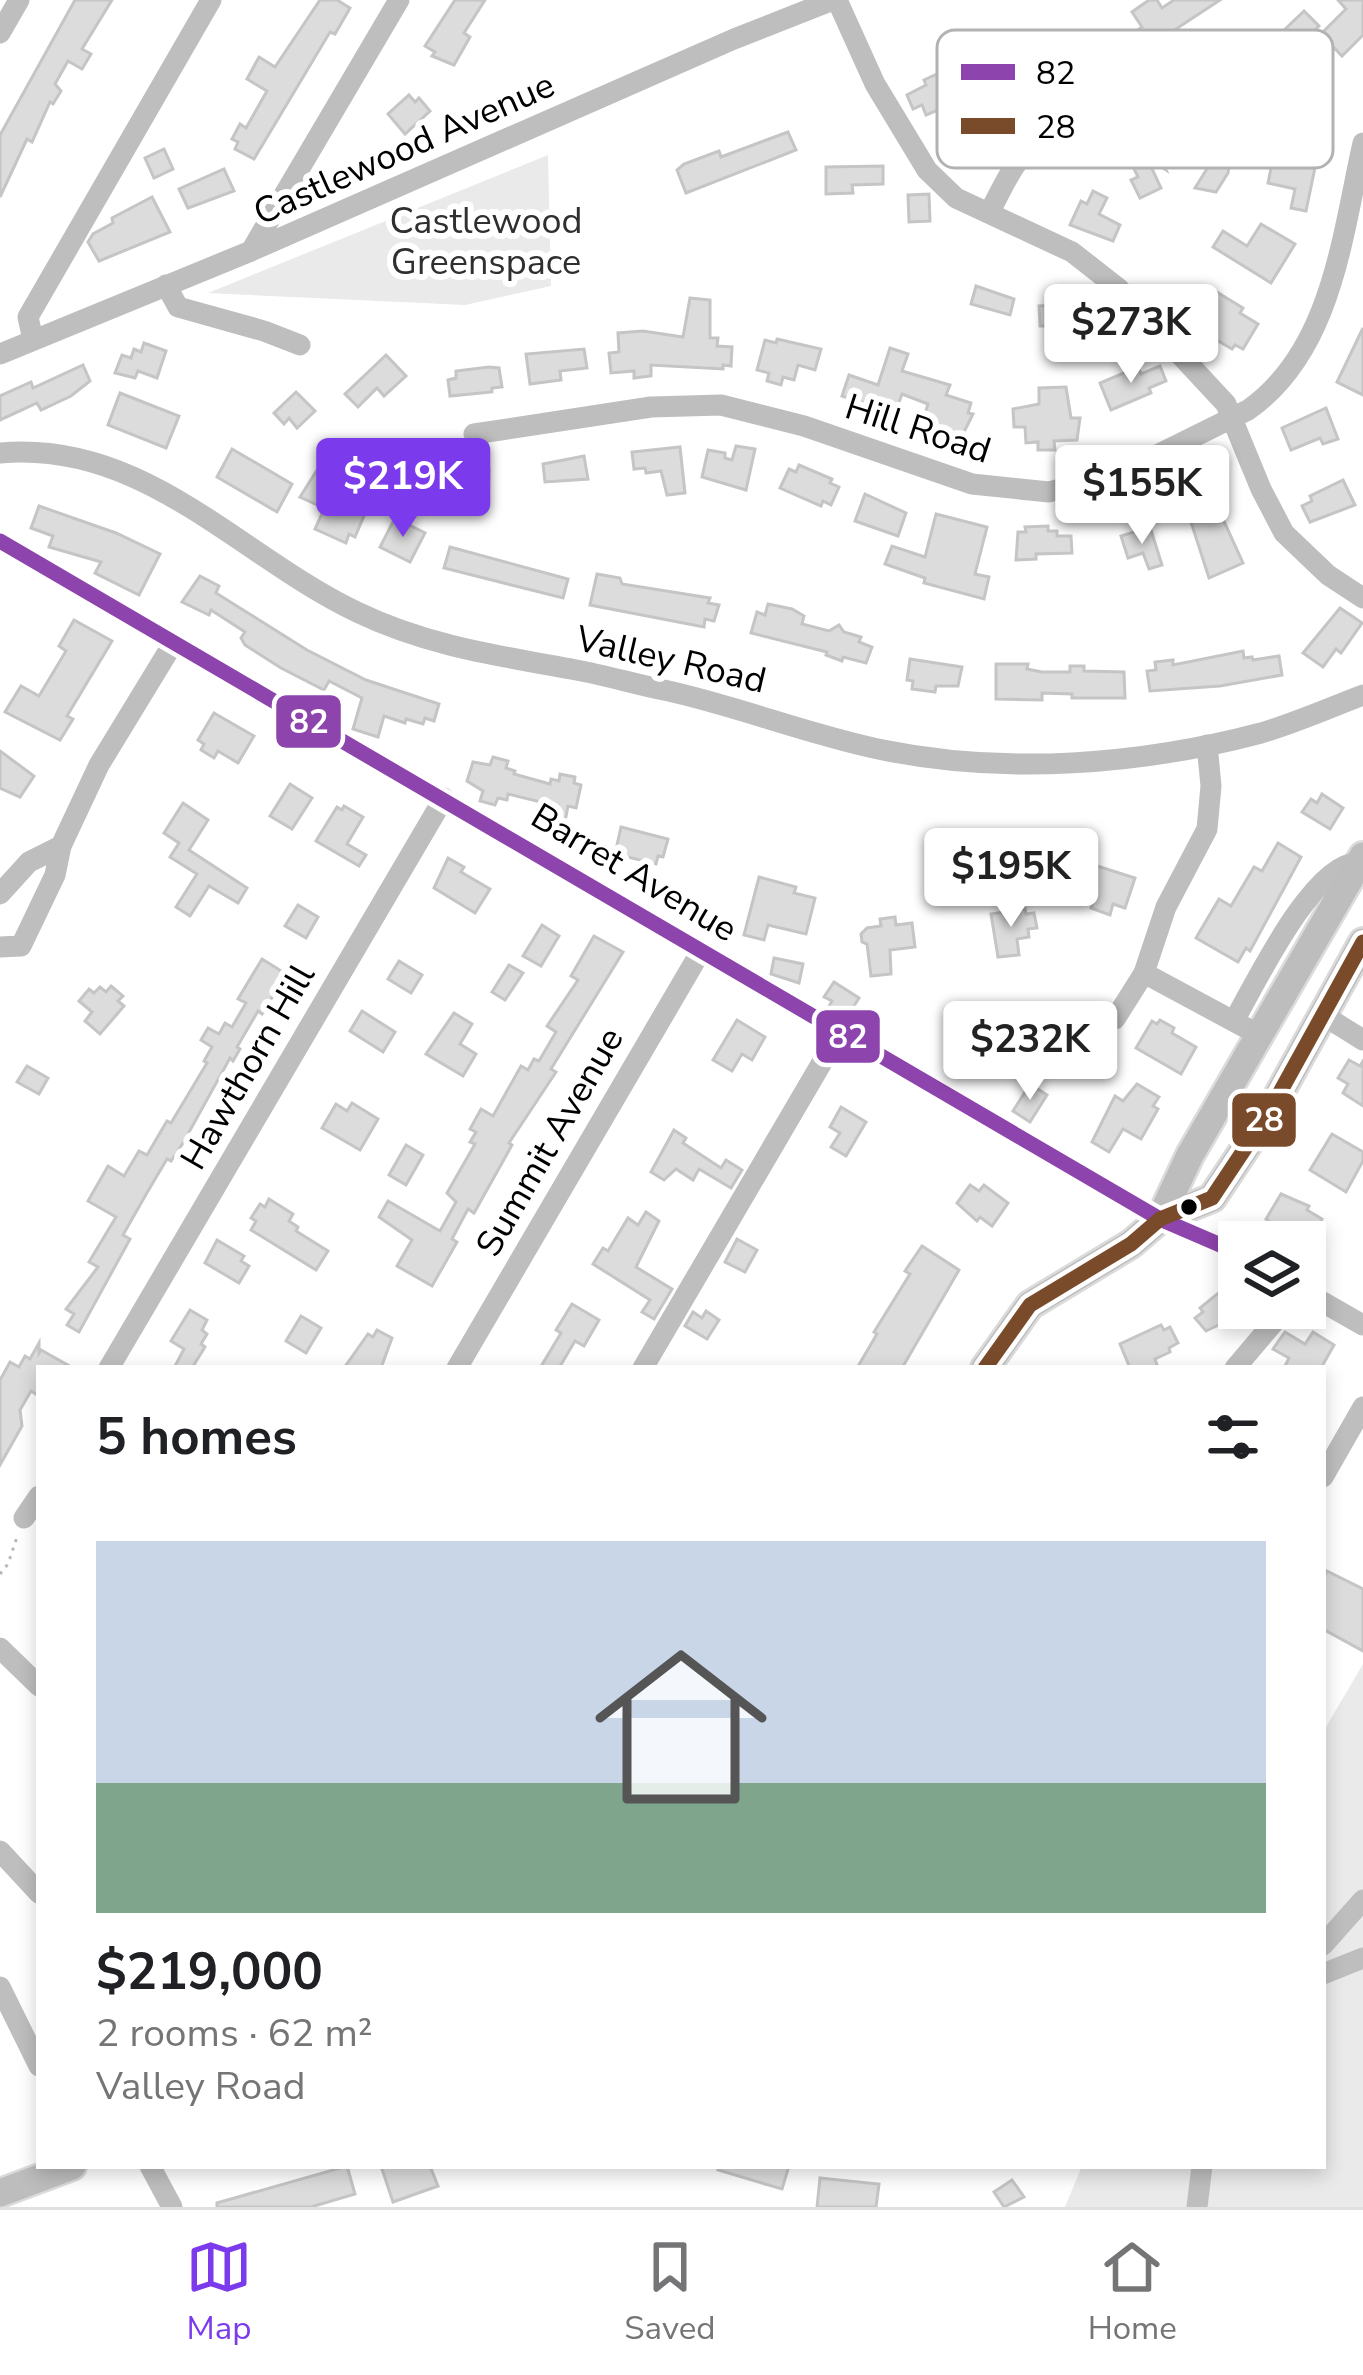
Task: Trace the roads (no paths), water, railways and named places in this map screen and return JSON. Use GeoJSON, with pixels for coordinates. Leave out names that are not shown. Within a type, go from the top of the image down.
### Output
{"type":"FeatureCollection","features":[{"type":"Feature","properties":{"kind":"main road"},"geometry":{"type":"LineString","coordinates":[[1160,1219],[1184,1167],[1361,859]]}},
{"type":"Feature","properties":{"kind":"main road"},"geometry":{"type":"LineString","coordinates":[[988,1365],[1030,1305],[1130,1244],[1160,1219],[1212,1198],[1268,1114],[1363,943]]}},
{"type":"Feature","properties":{"kind":"main road"},"geometry":{"type":"LineString","coordinates":[[0,2193],[64,2169]]}},
{"type":"Feature","properties":{"kind":"street"},"geometry":{"type":"LineString","coordinates":[[0,33],[19,0]]}},
{"type":"Feature","properties":{"kind":"street"},"geometry":{"type":"LineString","coordinates":[[33,340],[28,317],[211,0]]}},
{"type":"Feature","properties":{"kind":"street"},"geometry":{"type":"LineString","coordinates":[[251,251],[399,0]]}},
{"type":"Feature","properties":{"kind":"street"},"geometry":{"type":"LineString","coordinates":[[835,0],[874,84],[927,170],[956,198],[1072,252],[1140,310],[1226,404],[1284,533],[1328,574],[1363,598]]}},
{"type":"Feature","properties":{"kind":"street","name":"Castlewood Avenue"},"geometry":{"type":"LineString","coordinates":[[0,354],[835,0]]}},
{"type":"Feature","properties":{"kind":"street","name":"Hill Road"},"geometry":{"type":"LineString","coordinates":[[474,434],[651,407],[721,405],[804,426],[972,484],[1049,492],[1127,470],[1234,418],[1274,390],[1298,358],[1320,317],[1363,143]]}},
{"type":"Feature","properties":{"kind":"street"},"geometry":{"type":"LineString","coordinates":[[990,211],[1014,168]]}},
{"type":"Feature","properties":{"kind":"street"},"geometry":{"type":"LineString","coordinates":[[166,285],[178,307],[300,345]]}},
{"type":"Feature","properties":{"kind":"street","name":"Valley Road"},"geometry":{"type":"LineString","coordinates":[[0,453],[69,455],[123,471],[169,494],[334,602],[409,635],[714,701],[853,743],[937,758],[1062,762],[1166,754],[1264,732],[1363,695]]}},
{"type":"Feature","properties":{"kind":"street","name":"Barret Avenue"},"geometry":{"type":"LineString","coordinates":[[0,541],[1160,1219],[1218,1244]]}},
{"type":"Feature","properties":{"kind":"street"},"geometry":{"type":"LineString","coordinates":[[10,946],[55,875],[61,846],[99,765],[174,642]]}},
{"type":"Feature","properties":{"kind":"street"},"geometry":{"type":"LineString","coordinates":[[1115,1019],[1144,973],[1166,907],[1208,829],[1207,745]]}},
{"type":"Feature","properties":{"kind":"street","name":"Hawthorn Hill"},"geometry":{"type":"LineString","coordinates":[[111,1365],[444,798]]}},
{"type":"Feature","properties":{"kind":"street"},"geometry":{"type":"LineString","coordinates":[[0,894],[29,862],[61,846]]}},
{"type":"Feature","properties":{"kind":"street"},"geometry":{"type":"LineString","coordinates":[[1234,1021],[1313,889],[1333,871],[1361,859]]}},
{"type":"Feature","properties":{"kind":"street","name":"Summit Avenue"},"geometry":{"type":"LineString","coordinates":[[459,1365],[700,951]]}},
{"type":"Feature","properties":{"kind":"street"},"geometry":{"type":"LineString","coordinates":[[1144,973],[1261,1036]]}},
{"type":"Feature","properties":{"kind":"street"},"geometry":{"type":"LineString","coordinates":[[1323,1015],[1363,1040]]}},
{"type":"Feature","properties":{"kind":"street"},"geometry":{"type":"LineString","coordinates":[[645,1365],[841,1030]]}},
{"type":"Feature","properties":{"kind":"street"},"geometry":{"type":"LineString","coordinates":[[1326,1304],[1363,1325]]}},
{"type":"Feature","properties":{"kind":"street"},"geometry":{"type":"LineString","coordinates":[[1238,1365],[1268,1329]]}},
{"type":"Feature","properties":{"kind":"street"},"geometry":{"type":"LineString","coordinates":[[1326,1472],[1363,1407]]}},
{"type":"Feature","properties":{"kind":"street"},"geometry":{"type":"LineString","coordinates":[[24,1518],[36,1500]]}},
{"type":"Feature","properties":{"kind":"street"},"geometry":{"type":"LineString","coordinates":[[0,1648],[36,1683]]}},
{"type":"Feature","properties":{"kind":"street"},"geometry":{"type":"LineString","coordinates":[[0,1851],[36,1890]]}},
{"type":"Feature","properties":{"kind":"street"},"geometry":{"type":"LineString","coordinates":[[1326,1942],[1363,1900]]}},
{"type":"Feature","properties":{"kind":"street"},"geometry":{"type":"LineString","coordinates":[[1326,1973],[1363,1958]]}},
{"type":"Feature","properties":{"kind":"street"},"geometry":{"type":"LineString","coordinates":[[0,1987],[36,2060]]}},
{"type":"Feature","properties":{"kind":"street"},"geometry":{"type":"LineString","coordinates":[[153,2169],[172,2207]]}},
{"type":"Feature","properties":{"kind":"street"},"geometry":{"type":"LineString","coordinates":[[1197,2207],[1202,2169]]}},
{"type":"Feature","properties":{"kind":"park label","name":"Castlewood Greenspace"},"geometry":{"type":"Point","coordinates":[486,242]}}]}
